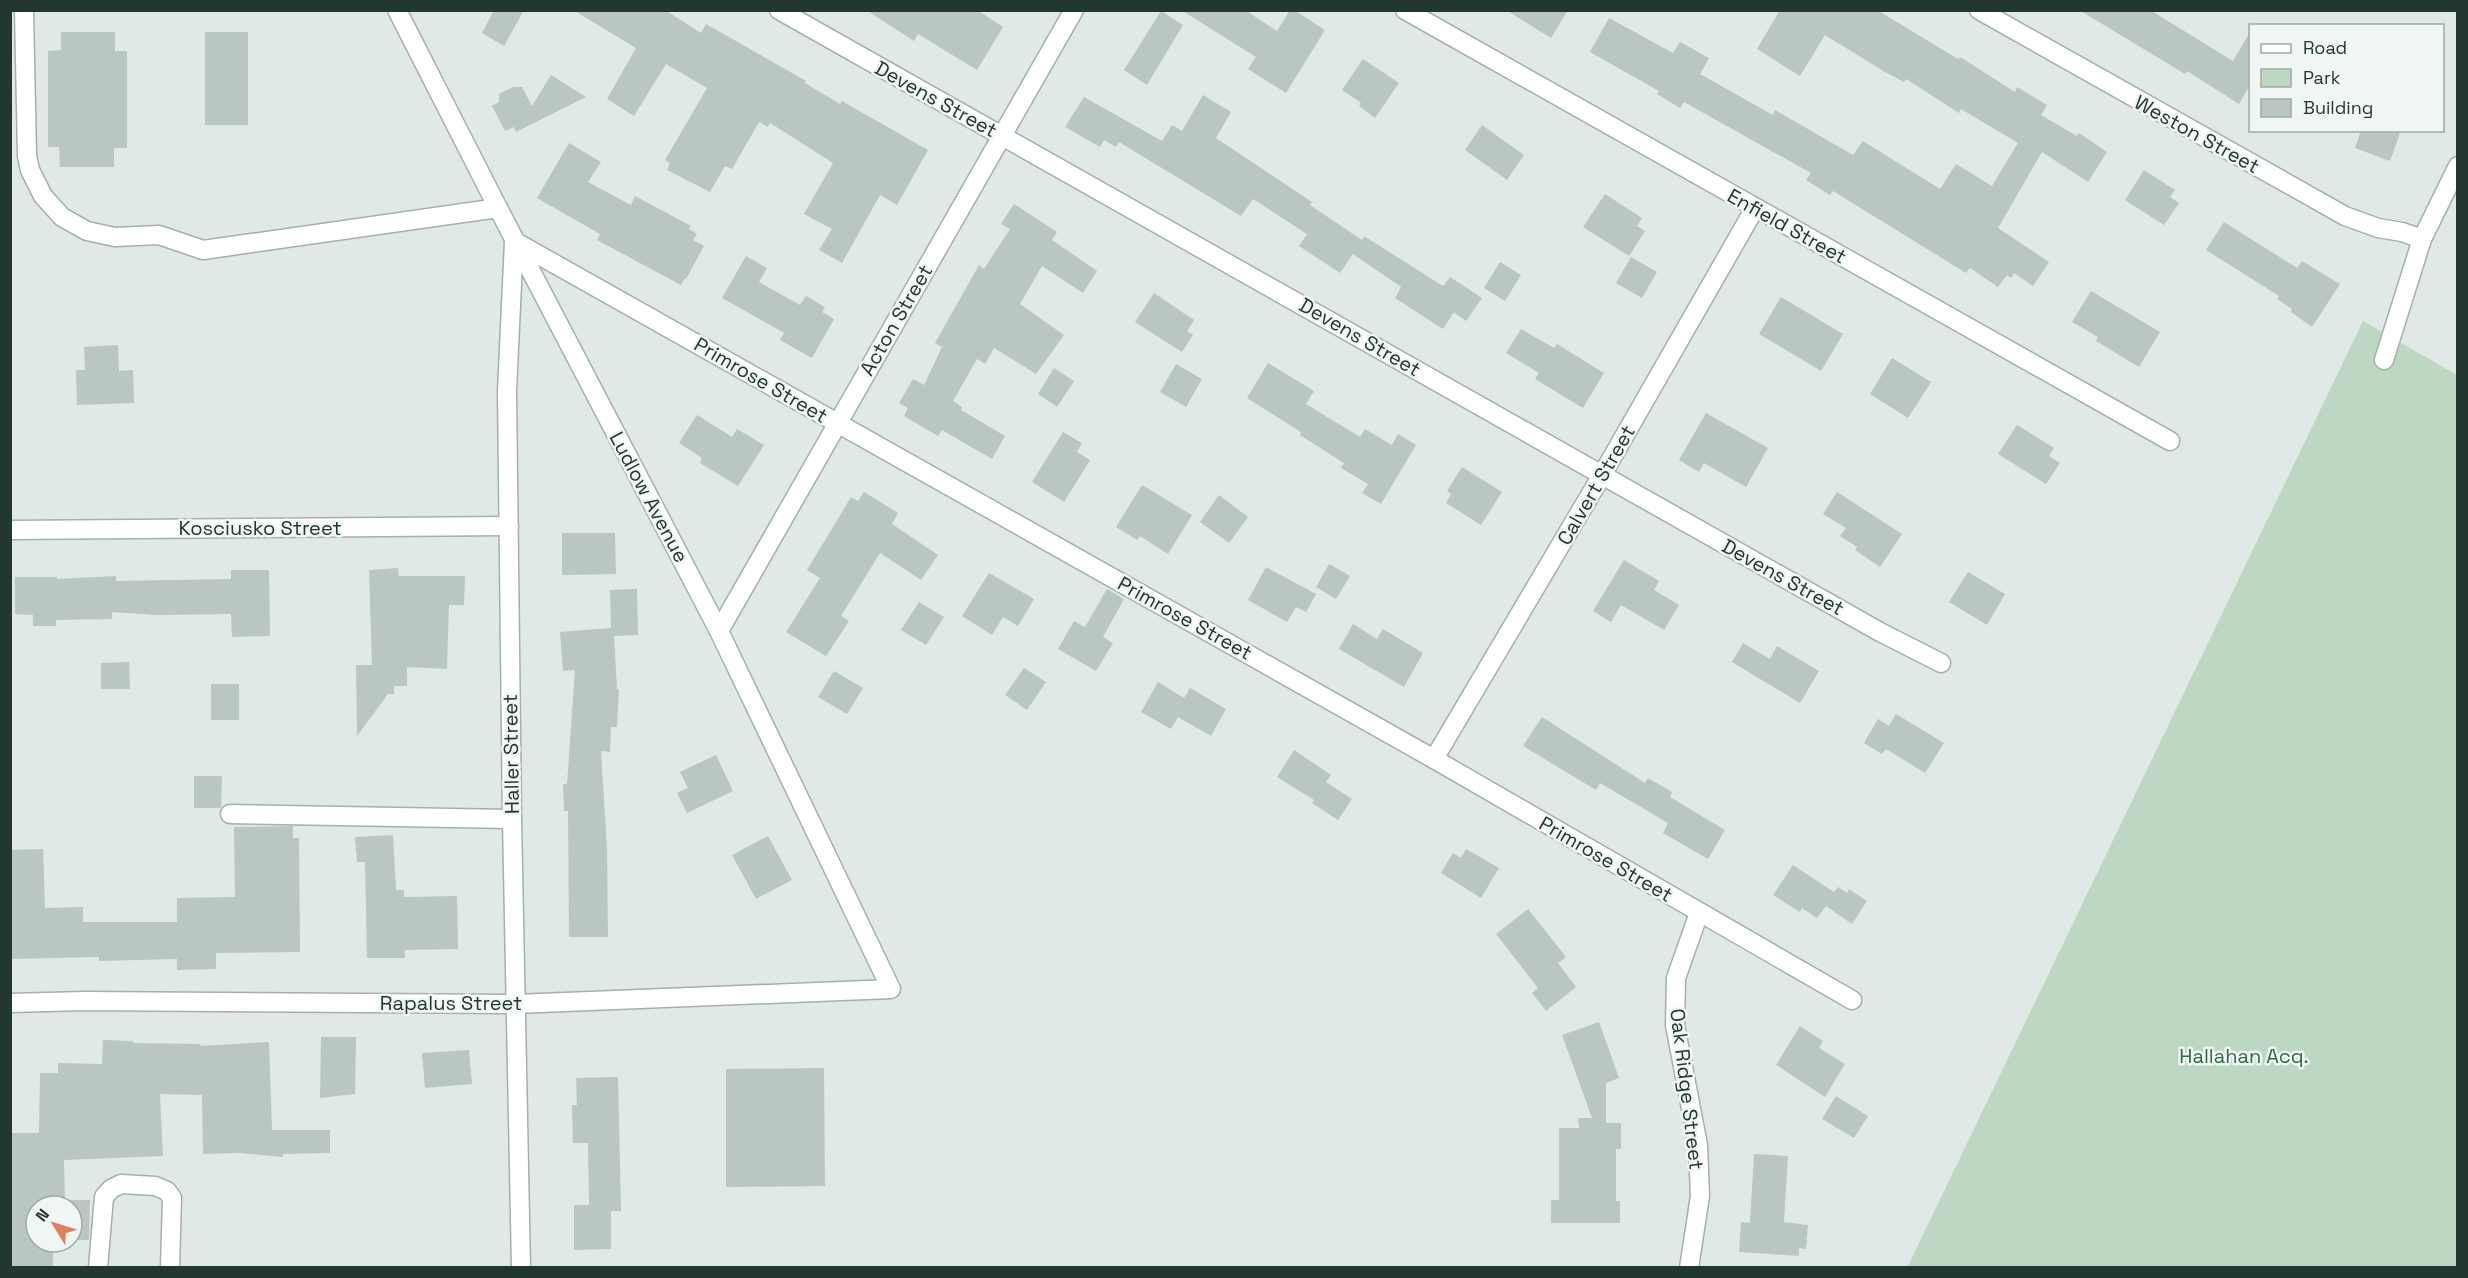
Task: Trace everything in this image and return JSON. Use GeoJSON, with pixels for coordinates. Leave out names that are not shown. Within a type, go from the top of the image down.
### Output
{"type":"FeatureCollection","features":[{"type":"Feature","properties":{"kind":"street"},"geometry":{"type":"LineString","coordinates":[[24,10],[25,142],[30,170],[51,207],[74,225],[87,231],[115,237],[159,235],[203,250],[498,208]]}},
{"type":"Feature","properties":{"kind":"street","name":"Ludlow Avenue"},"geometry":{"type":"LineString","coordinates":[[397,10],[514,241],[719,631],[891,989]]}},
{"type":"Feature","properties":{"kind":"street","name":"Devens Street"},"geometry":{"type":"LineString","coordinates":[[779,10],[1602,476],[1870,626],[1941,663]]}},
{"type":"Feature","properties":{"kind":"street","name":"Acton Street"},"geometry":{"type":"LineString","coordinates":[[719,631],[1074,10]]}},
{"type":"Feature","properties":{"kind":"street","name":"Enfield Street"},"geometry":{"type":"LineString","coordinates":[[1405,10],[2169,441]]}},
{"type":"Feature","properties":{"kind":"street","name":"Weston Street"},"geometry":{"type":"LineString","coordinates":[[1979,10],[2345,216],[2378,228],[2422,238]]}},
{"type":"Feature","properties":{"kind":"street"},"geometry":{"type":"LineString","coordinates":[[2384,360],[2422,238],[2457,166]]}},
{"type":"Feature","properties":{"kind":"street","name":"Calvert Street"},"geometry":{"type":"LineString","coordinates":[[1434,759],[1602,476],[1755,208]]}},
{"type":"Feature","properties":{"kind":"street","name":"Primrose Street"},"geometry":{"type":"LineString","coordinates":[[514,241],[1434,759],[1852,1000]]}},
{"type":"Feature","properties":{"kind":"street","name":"Haller Street"},"geometry":{"type":"LineString","coordinates":[[514,241],[507,391],[512,819],[521,1268]]}},
{"type":"Feature","properties":{"kind":"street","name":"Kosciusko Street"},"geometry":{"type":"LineString","coordinates":[[10,530],[508,526]]}},
{"type":"Feature","properties":{"kind":"street"},"geometry":{"type":"LineString","coordinates":[[230,814],[512,819]]}},
{"type":"Feature","properties":{"kind":"street","name":"Oak Ridge Street"},"geometry":{"type":"LineString","coordinates":[[1689,1268],[1700,1196],[1698,1145],[1675,1025],[1676,978],[1698,913]]}},
{"type":"Feature","properties":{"kind":"street","name":"Rapalus Street"},"geometry":{"type":"LineString","coordinates":[[10,1004],[96,1001],[516,1004],[891,989]]}},
{"type":"Feature","properties":{"kind":"street"},"geometry":{"type":"LineString","coordinates":[[98,1268],[104,1197],[111,1189],[121,1184],[155,1186],[167,1191],[172,1198],[170,1268]]}},
{"type":"Feature","properties":{"kind":"green space","name":"Hallahan Acq."},"geometry":{"type":"Polygon","coordinates":[[[2363,321],[2457,375],[2457,1267],[1907,1268],[2363,321]]]}},
{"type":"Feature","properties":{"kind":"building"},"geometry":{"type":"Polygon","coordinates":[[[494,10],[524,10],[504,46],[482,33],[494,10]]]}},
{"type":"Feature","properties":{"kind":"building"},"geometry":{"type":"Polygon","coordinates":[[[573,10],[665,10],[701,33],[706,24],[806,81],[805,83],[840,104],[842,101],[928,150],[897,205],[880,195],[842,263],[819,250],[832,229],[804,214],[833,163],[770,123],[768,127],[759,122],[732,169],[725,166],[710,192],[667,170],[670,163],[665,160],[707,88],[666,64],[634,116],[607,99],[636,48],[573,10]]]}},
{"type":"Feature","properties":{"kind":"building"},"geometry":{"type":"Polygon","coordinates":[[[866,10],[977,10],[1003,27],[977,70],[918,34],[914,41],[866,10]]]}},
{"type":"Feature","properties":{"kind":"building"},"geometry":{"type":"Polygon","coordinates":[[[1181,10],[1245,10],[1277,31],[1290,10],[1294,10],[1325,30],[1286,93],[1248,69],[1256,57],[1181,10]]]}},
{"type":"Feature","properties":{"kind":"building"},"geometry":{"type":"Polygon","coordinates":[[[1506,10],[1568,10],[1551,38],[1506,10]]]}},
{"type":"Feature","properties":{"kind":"building"},"geometry":{"type":"Polygon","coordinates":[[[1780,10],[1877,10],[1958,59],[1960,57],[2015,92],[2017,87],[2047,105],[2041,115],[2077,136],[2079,133],[2107,152],[2088,182],[2042,152],[1998,228],[2049,262],[2033,286],[2014,273],[2011,278],[2007,275],[1998,287],[1970,268],[1966,273],[1833,191],[1830,195],[1806,180],[1811,173],[1684,102],[1680,108],[1657,94],[1659,91],[1590,52],[1609,18],[1673,53],[1680,42],[1709,58],[1700,74],[1773,115],[1775,110],[1853,155],[1863,141],[1940,189],[1956,164],[1992,186],[2018,143],[1961,109],[1959,113],[1906,79],[1904,82],[1885,72],[1825,35],[1800,76],[1757,49],[1780,10]]]}},
{"type":"Feature","properties":{"kind":"building"},"geometry":{"type":"Polygon","coordinates":[[[2079,10],[2150,10],[2233,61],[2249,34],[2249,87],[2239,104],[2187,71],[2185,74],[2079,10]]]}},
{"type":"Feature","properties":{"kind":"building"},"geometry":{"type":"Polygon","coordinates":[[[1161,11],[1183,25],[1147,85],[1124,70],[1161,11]]]}},
{"type":"Feature","properties":{"kind":"building"},"geometry":{"type":"Polygon","coordinates":[[[61,32],[115,32],[115,51],[127,51],[127,148],[114,148],[114,167],[60,167],[59,147],[48,147],[48,51],[61,50],[61,32]]]}},
{"type":"Feature","properties":{"kind":"building"},"geometry":{"type":"Polygon","coordinates":[[[205,32],[248,32],[248,125],[205,125],[205,32]]]}},
{"type":"Feature","properties":{"kind":"building"},"geometry":{"type":"Polygon","coordinates":[[[1363,59],[1399,83],[1375,118],[1359,106],[1361,103],[1342,90],[1363,59]]]}},
{"type":"Feature","properties":{"kind":"building"},"geometry":{"type":"Polygon","coordinates":[[[551,75],[586,97],[516,132],[514,127],[505,131],[492,106],[499,102],[499,94],[513,87],[522,87],[532,106],[551,75]]]}},
{"type":"Feature","properties":{"kind":"building"},"geometry":{"type":"Polygon","coordinates":[[[1203,95],[1231,112],[1216,138],[1312,202],[1310,205],[1362,240],[1364,236],[1443,286],[1450,277],[1482,298],[1466,321],[1454,312],[1443,329],[1395,298],[1401,287],[1353,254],[1361,242],[1340,273],[1299,246],[1307,234],[1253,199],[1241,216],[1119,142],[1116,147],[1104,140],[1100,147],[1065,127],[1084,97],[1162,141],[1172,125],[1182,131],[1203,95]]]}},
{"type":"Feature","properties":{"kind":"building"},"geometry":{"type":"Polygon","coordinates":[[[1482,125],[1524,155],[1507,180],[1465,150],[1482,125]]]}},
{"type":"Feature","properties":{"kind":"building"},"geometry":{"type":"Polygon","coordinates":[[[2360,132],[2400,132],[2390,161],[2355,148],[2360,132]]]}},
{"type":"Feature","properties":{"kind":"building"},"geometry":{"type":"Polygon","coordinates":[[[569,143],[601,162],[588,182],[631,205],[635,196],[691,226],[689,229],[697,234],[693,240],[704,246],[681,285],[597,240],[600,234],[537,198],[569,143]]]}},
{"type":"Feature","properties":{"kind":"building"},"geometry":{"type":"Polygon","coordinates":[[[2144,170],[2175,190],[2170,197],[2179,203],[2164,225],[2125,200],[2144,170]]]}},
{"type":"Feature","properties":{"kind":"building"},"geometry":{"type":"Polygon","coordinates":[[[1605,194],[1642,218],[1637,226],[1645,231],[1629,256],[1583,227],[1605,194]]]}},
{"type":"Feature","properties":{"kind":"building"},"geometry":{"type":"Polygon","coordinates":[[[1014,204],[1057,232],[1052,240],[1097,271],[1083,293],[1042,266],[1020,304],[1064,335],[1036,374],[994,348],[985,364],[977,359],[953,401],[962,407],[961,410],[1005,436],[992,459],[942,430],[938,436],[904,416],[908,408],[899,403],[913,379],[924,385],[942,347],[935,343],[979,265],[984,269],[1010,229],[1001,224],[1014,204]]]}},
{"type":"Feature","properties":{"kind":"building"},"geometry":{"type":"Polygon","coordinates":[[[2224,222],[2297,268],[2302,261],[2340,284],[2312,327],[2277,299],[2279,296],[2206,250],[2224,222]]]}},
{"type":"Feature","properties":{"kind":"building"},"geometry":{"type":"Polygon","coordinates":[[[746,256],[767,268],[759,282],[800,305],[806,296],[825,307],[822,312],[834,319],[812,358],[780,340],[784,333],[722,298],[746,256]]]}},
{"type":"Feature","properties":{"kind":"building"},"geometry":{"type":"Polygon","coordinates":[[[1631,257],[1657,272],[1642,298],[1616,283],[1631,257]]]}},
{"type":"Feature","properties":{"kind":"building"},"geometry":{"type":"Polygon","coordinates":[[[1500,262],[1521,275],[1505,301],[1484,288],[1500,262]]]}},
{"type":"Feature","properties":{"kind":"building"},"geometry":{"type":"Polygon","coordinates":[[[2091,291],[2160,332],[2139,367],[2096,341],[2098,337],[2072,322],[2091,291]]]}},
{"type":"Feature","properties":{"kind":"building"},"geometry":{"type":"Polygon","coordinates":[[[1154,293],[1194,320],[1187,331],[1193,335],[1182,352],[1135,322],[1154,293]]]}},
{"type":"Feature","properties":{"kind":"building"},"geometry":{"type":"Polygon","coordinates":[[[1781,297],[1843,334],[1821,371],[1759,334],[1781,297]]]}},
{"type":"Feature","properties":{"kind":"building"},"geometry":{"type":"Polygon","coordinates":[[[1521,329],[1554,348],[1557,344],[1604,373],[1583,408],[1535,379],[1539,373],[1506,353],[1521,329]]]}},
{"type":"Feature","properties":{"kind":"building"},"geometry":{"type":"Polygon","coordinates":[[[118,345],[119,371],[133,370],[134,403],[77,405],[76,370],[85,370],[84,347],[118,345]]]}},
{"type":"Feature","properties":{"kind":"building"},"geometry":{"type":"Polygon","coordinates":[[[1892,358],[1931,382],[1908,418],[1870,394],[1892,358]]]}},
{"type":"Feature","properties":{"kind":"building"},"geometry":{"type":"Polygon","coordinates":[[[1268,363],[1314,391],[1306,404],[1360,437],[1365,429],[1392,445],[1398,434],[1416,445],[1381,504],[1362,493],[1368,484],[1341,468],[1344,463],[1300,435],[1301,432],[1247,398],[1268,363]]]}},
{"type":"Feature","properties":{"kind":"building"},"geometry":{"type":"Polygon","coordinates":[[[1176,364],[1202,379],[1186,407],[1160,392],[1176,364]]]}},
{"type":"Feature","properties":{"kind":"building"},"geometry":{"type":"Polygon","coordinates":[[[1054,368],[1074,381],[1057,407],[1038,394],[1054,368]]]}},
{"type":"Feature","properties":{"kind":"building"},"geometry":{"type":"Polygon","coordinates":[[[1706,413],[1768,448],[1746,487],[1704,463],[1699,472],[1679,460],[1706,413]]]}},
{"type":"Feature","properties":{"kind":"building"},"geometry":{"type":"Polygon","coordinates":[[[697,415],[732,437],[737,429],[764,445],[738,486],[700,463],[702,458],[679,443],[697,415]]]}},
{"type":"Feature","properties":{"kind":"building"},"geometry":{"type":"Polygon","coordinates":[[[2017,425],[2054,448],[2049,456],[2060,463],[2046,484],[1998,454],[2017,425]]]}},
{"type":"Feature","properties":{"kind":"building"},"geometry":{"type":"Polygon","coordinates":[[[1063,432],[1082,443],[1077,452],[1090,460],[1064,502],[1032,482],[1063,432]]]}},
{"type":"Feature","properties":{"kind":"building"},"geometry":{"type":"Polygon","coordinates":[[[1462,467],[1502,492],[1481,525],[1446,503],[1451,494],[1447,491],[1462,467]]]}},
{"type":"Feature","properties":{"kind":"building"},"geometry":{"type":"Polygon","coordinates":[[[1142,485],[1192,515],[1168,554],[1140,536],[1137,540],[1116,527],[1142,485]]]}},
{"type":"Feature","properties":{"kind":"building"},"geometry":{"type":"Polygon","coordinates":[[[864,492],[898,513],[892,524],[938,555],[921,580],[880,553],[841,616],[849,621],[826,656],[786,632],[820,578],[807,570],[851,497],[858,501],[864,492]]]}},
{"type":"Feature","properties":{"kind":"building"},"geometry":{"type":"Polygon","coordinates":[[[1837,492],[1902,534],[1880,567],[1855,550],[1857,547],[1840,536],[1846,528],[1823,514],[1837,492]]]}},
{"type":"Feature","properties":{"kind":"building"},"geometry":{"type":"Polygon","coordinates":[[[1219,495],[1248,517],[1229,543],[1200,522],[1219,495]]]}},
{"type":"Feature","properties":{"kind":"building"},"geometry":{"type":"Polygon","coordinates":[[[562,533],[615,533],[616,574],[562,575],[562,533]]]}},
{"type":"Feature","properties":{"kind":"building"},"geometry":{"type":"Polygon","coordinates":[[[1624,560],[1659,581],[1654,590],[1679,605],[1664,630],[1621,605],[1611,622],[1593,611],[1624,560]]]}},
{"type":"Feature","properties":{"kind":"building"},"geometry":{"type":"Polygon","coordinates":[[[1329,564],[1350,576],[1336,599],[1316,587],[1329,564]]]}},
{"type":"Feature","properties":{"kind":"building"},"geometry":{"type":"Polygon","coordinates":[[[1266,567],[1316,594],[1306,612],[1296,607],[1287,622],[1248,600],[1266,567]]]}},
{"type":"Feature","properties":{"kind":"building"},"geometry":{"type":"Polygon","coordinates":[[[398,568],[399,576],[465,576],[464,605],[449,605],[447,669],[407,667],[407,686],[394,686],[394,694],[388,694],[357,736],[356,665],[372,665],[369,570],[398,568]]]}},
{"type":"Feature","properties":{"kind":"building"},"geometry":{"type":"Polygon","coordinates":[[[231,570],[269,570],[270,636],[232,637],[231,614],[157,615],[112,612],[112,619],[56,620],[56,626],[33,626],[33,615],[15,614],[15,577],[57,577],[57,579],[116,576],[116,581],[231,579],[231,570]]]}},
{"type":"Feature","properties":{"kind":"building"},"geometry":{"type":"Polygon","coordinates":[[[1968,572],[2005,594],[1987,625],[1949,602],[1968,572]]]}},
{"type":"Feature","properties":{"kind":"building"},"geometry":{"type":"Polygon","coordinates":[[[989,573],[1034,599],[1018,626],[1003,617],[992,635],[962,616],[989,573]]]}},
{"type":"Feature","properties":{"kind":"building"},"geometry":{"type":"Polygon","coordinates":[[[637,589],[638,635],[614,636],[617,689],[619,689],[617,727],[611,727],[610,752],[601,751],[607,848],[608,937],[569,937],[568,811],[564,811],[563,784],[567,784],[575,670],[563,671],[560,632],[611,628],[610,590],[637,589]]]}},
{"type":"Feature","properties":{"kind":"building"},"geometry":{"type":"Polygon","coordinates":[[[1107,589],[1124,599],[1103,637],[1113,643],[1096,671],[1058,649],[1074,621],[1085,627],[1107,589]]]}},
{"type":"Feature","properties":{"kind":"building"},"geometry":{"type":"Polygon","coordinates":[[[919,602],[944,617],[926,645],[901,630],[919,602]]]}},
{"type":"Feature","properties":{"kind":"building"},"geometry":{"type":"Polygon","coordinates":[[[1353,624],[1377,639],[1383,629],[1423,653],[1404,687],[1339,649],[1353,624]]]}},
{"type":"Feature","properties":{"kind":"building"},"geometry":{"type":"Polygon","coordinates":[[[1743,643],[1770,659],[1777,646],[1819,671],[1800,703],[1732,662],[1743,643]]]}},
{"type":"Feature","properties":{"kind":"building"},"geometry":{"type":"Polygon","coordinates":[[[129,662],[130,689],[101,689],[101,663],[129,662]]]}},
{"type":"Feature","properties":{"kind":"building"},"geometry":{"type":"Polygon","coordinates":[[[1024,668],[1046,682],[1027,710],[1005,695],[1024,668]]]}},
{"type":"Feature","properties":{"kind":"building"},"geometry":{"type":"Polygon","coordinates":[[[834,671],[863,688],[847,714],[818,697],[834,671]]]}},
{"type":"Feature","properties":{"kind":"building"},"geometry":{"type":"Polygon","coordinates":[[[1158,682],[1184,698],[1190,688],[1226,709],[1211,736],[1178,717],[1171,729],[1141,712],[1158,682]]]}},
{"type":"Feature","properties":{"kind":"building"},"geometry":{"type":"Polygon","coordinates":[[[211,684],[239,684],[239,720],[211,720],[211,684]]]}},
{"type":"Feature","properties":{"kind":"building"},"geometry":{"type":"Polygon","coordinates":[[[1896,714],[1944,743],[1925,773],[1886,749],[1882,754],[1864,743],[1878,719],[1889,726],[1896,714]]]}},
{"type":"Feature","properties":{"kind":"building"},"geometry":{"type":"Polygon","coordinates":[[[1542,717],[1645,783],[1648,778],[1672,792],[1670,797],[1725,830],[1708,859],[1663,833],[1668,823],[1600,783],[1596,790],[1523,746],[1542,717]]]}},
{"type":"Feature","properties":{"kind":"building"},"geometry":{"type":"Polygon","coordinates":[[[1294,750],[1331,775],[1326,782],[1352,799],[1338,820],[1312,803],[1314,800],[1277,777],[1294,750]]]}},
{"type":"Feature","properties":{"kind":"building"},"geometry":{"type":"Polygon","coordinates":[[[716,755],[733,791],[687,813],[677,793],[688,788],[680,772],[716,755]]]}},
{"type":"Feature","properties":{"kind":"building"},"geometry":{"type":"Polygon","coordinates":[[[194,776],[222,776],[221,808],[194,808],[194,776]]]}},
{"type":"Feature","properties":{"kind":"building"},"geometry":{"type":"Polygon","coordinates":[[[293,826],[293,838],[299,838],[300,952],[216,953],[216,969],[177,970],[177,959],[99,961],[99,957],[10,959],[10,850],[43,849],[45,908],[83,907],[83,922],[177,922],[177,898],[235,897],[234,827],[293,826]]]}},
{"type":"Feature","properties":{"kind":"building"},"geometry":{"type":"Polygon","coordinates":[[[393,835],[396,890],[404,890],[404,897],[457,896],[458,949],[405,950],[405,958],[367,958],[365,862],[357,862],[355,837],[393,835]]]}},
{"type":"Feature","properties":{"kind":"building"},"geometry":{"type":"Polygon","coordinates":[[[768,836],[792,880],[756,899],[732,855],[768,836]]]}},
{"type":"Feature","properties":{"kind":"building"},"geometry":{"type":"Polygon","coordinates":[[[1466,849],[1499,868],[1481,898],[1441,873],[1453,853],[1461,858],[1466,849]]]}},
{"type":"Feature","properties":{"kind":"building"},"geometry":{"type":"Polygon","coordinates":[[[1793,865],[1834,892],[1838,887],[1847,893],[1849,889],[1867,901],[1852,924],[1826,906],[1817,918],[1802,908],[1800,912],[1773,895],[1793,865]]]}},
{"type":"Feature","properties":{"kind":"building"},"geometry":{"type":"Polygon","coordinates":[[[1528,909],[1566,957],[1558,963],[1576,987],[1546,1011],[1532,993],[1538,988],[1496,934],[1528,909]]]}},
{"type":"Feature","properties":{"kind":"building"},"geometry":{"type":"Polygon","coordinates":[[[1599,1022],[1619,1078],[1606,1083],[1606,1123],[1621,1123],[1621,1149],[1616,1149],[1616,1201],[1620,1201],[1620,1223],[1551,1223],[1551,1200],[1559,1200],[1559,1128],[1579,1128],[1578,1118],[1592,1118],[1562,1035],[1599,1022]]]}},
{"type":"Feature","properties":{"kind":"building"},"geometry":{"type":"Polygon","coordinates":[[[1800,1026],[1823,1041],[1819,1048],[1845,1064],[1825,1097],[1776,1065],[1800,1026]]]}},
{"type":"Feature","properties":{"kind":"building"},"geometry":{"type":"Polygon","coordinates":[[[321,1037],[356,1037],[355,1094],[320,1098],[321,1037]]]}},
{"type":"Feature","properties":{"kind":"building"},"geometry":{"type":"Polygon","coordinates":[[[103,1040],[200,1044],[200,1046],[269,1042],[272,1130],[330,1130],[330,1153],[283,1154],[283,1157],[239,1153],[203,1154],[202,1095],[160,1094],[163,1156],[64,1160],[65,1194],[24,1194],[24,1254],[53,1254],[53,1268],[10,1268],[10,1133],[39,1133],[40,1073],[58,1073],[58,1063],[102,1064],[103,1040]]]}},
{"type":"Feature","properties":{"kind":"building"},"geometry":{"type":"Polygon","coordinates":[[[469,1050],[472,1084],[425,1088],[422,1053],[469,1050]]]}},
{"type":"Feature","properties":{"kind":"building"},"geometry":{"type":"Polygon","coordinates":[[[824,1068],[825,1186],[726,1187],[726,1069],[824,1068]]]}},
{"type":"Feature","properties":{"kind":"building"},"geometry":{"type":"Polygon","coordinates":[[[618,1077],[621,1211],[611,1211],[611,1249],[574,1250],[574,1205],[589,1205],[588,1143],[573,1143],[572,1105],[577,1105],[576,1078],[618,1077]]]}},
{"type":"Feature","properties":{"kind":"building"},"geometry":{"type":"Polygon","coordinates":[[[1836,1096],[1868,1116],[1854,1138],[1822,1119],[1836,1096]]]}},
{"type":"Feature","properties":{"kind":"building"},"geometry":{"type":"Polygon","coordinates":[[[1754,1154],[1788,1156],[1784,1222],[1808,1225],[1806,1249],[1799,1248],[1799,1256],[1739,1252],[1741,1222],[1750,1223],[1754,1154]]]}},
{"type":"Feature","properties":{"kind":"building"},"geometry":{"type":"Polygon","coordinates":[[[84,1200],[90,1200],[89,1240],[84,1240],[84,1200]]]}}]}
